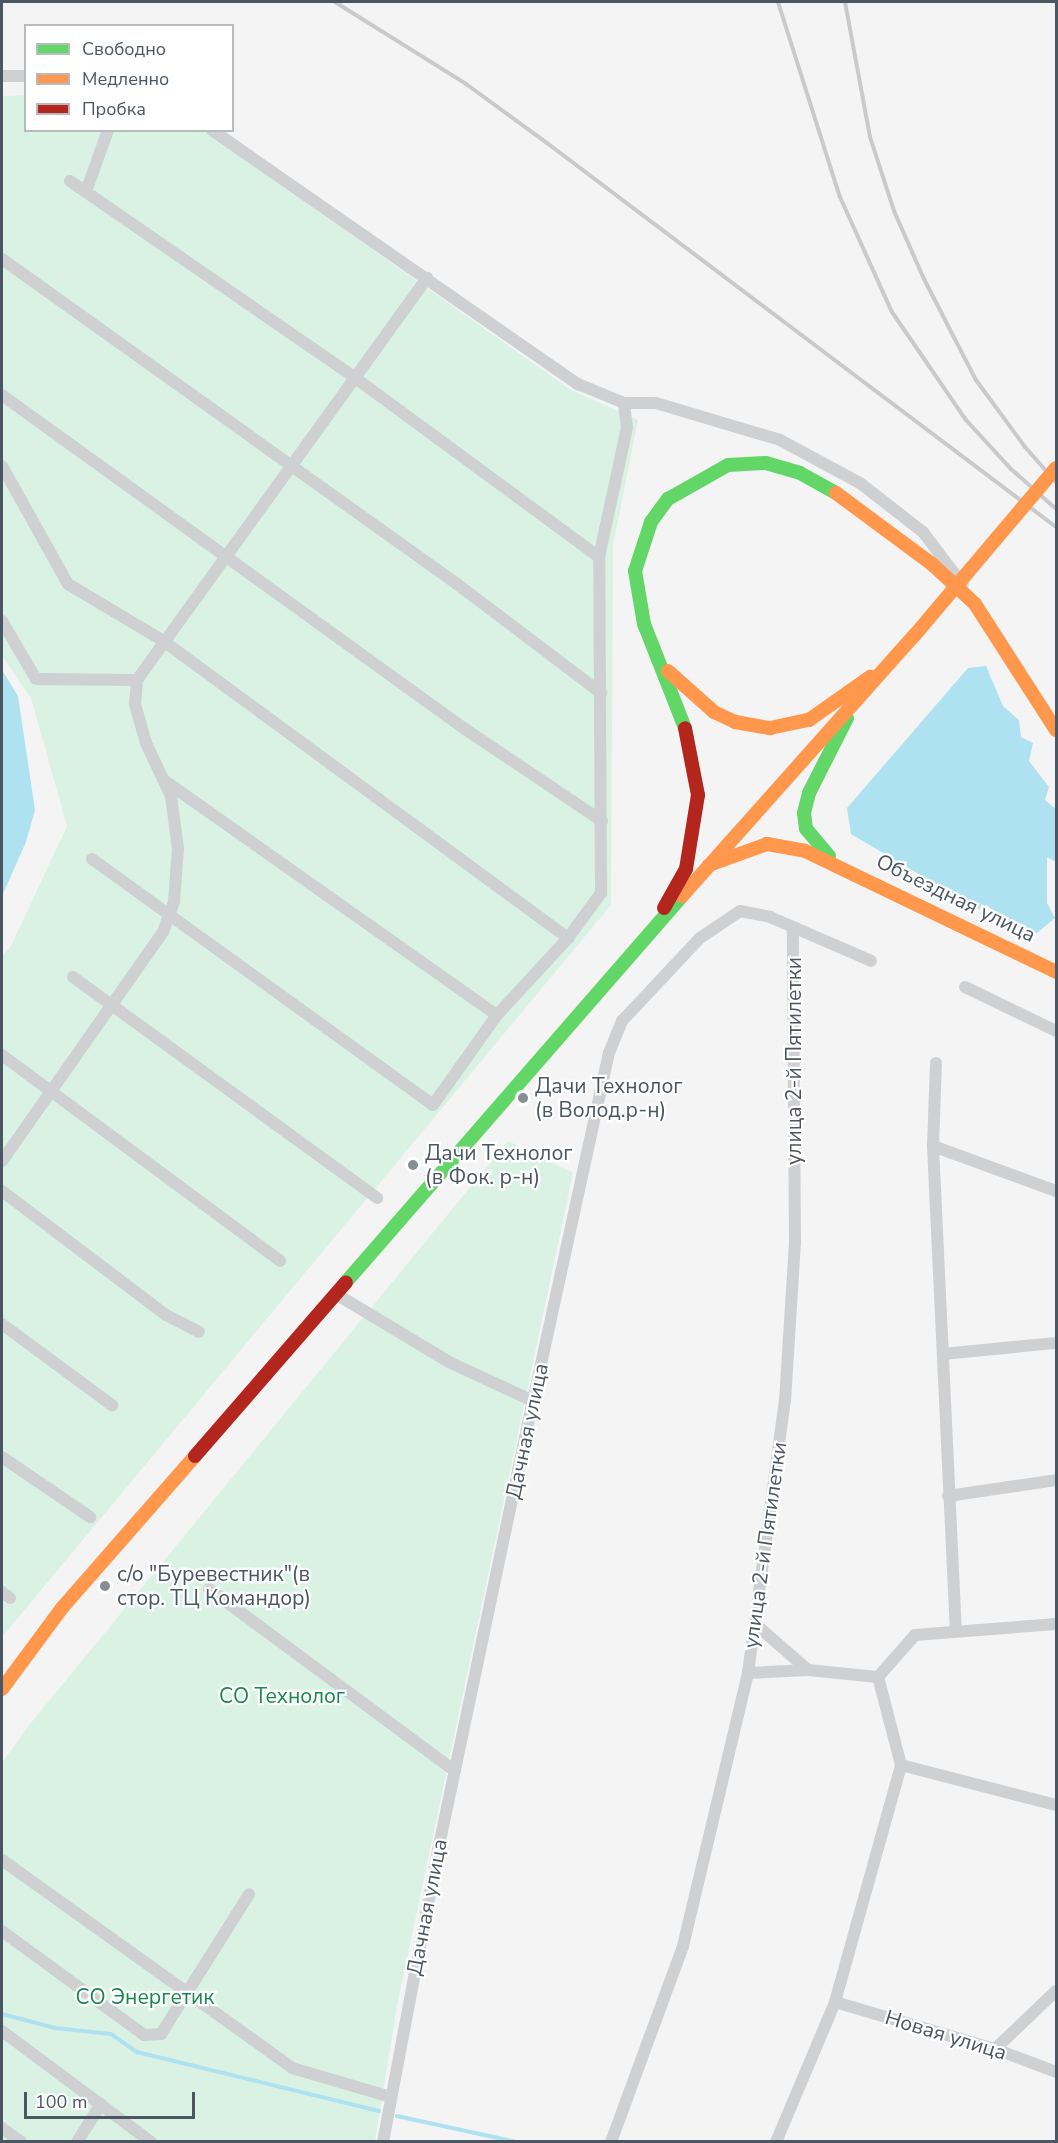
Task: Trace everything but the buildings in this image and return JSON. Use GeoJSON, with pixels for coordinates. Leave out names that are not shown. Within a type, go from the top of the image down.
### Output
{"type":"FeatureCollection","features":[{"type":"Feature","properties":{"kind":"street"},"geometry":{"type":"LineString","coordinates":[[2,76],[24,76]]}},
{"type":"Feature","properties":{"kind":"street"},"geometry":{"type":"LineString","coordinates":[[87,189],[107,132]]}},
{"type":"Feature","properties":{"kind":"street"},"geometry":{"type":"LineString","coordinates":[[215,132],[578,384],[624,403],[656,403],[780,440],[820,459],[860,483],[923,532],[944,554],[1056,730]]}},
{"type":"Feature","properties":{"kind":"street"},"geometry":{"type":"LineString","coordinates":[[69,181],[87,189],[354,377],[599,558]]}},
{"type":"Feature","properties":{"kind":"street"},"geometry":{"type":"LineString","coordinates":[[2,259],[288,467],[457,584],[601,693]]}},
{"type":"Feature","properties":{"kind":"street"},"geometry":{"type":"LineString","coordinates":[[2,1161],[163,932],[170,912],[178,849],[171,796],[146,743],[135,704],[136,680],[162,640],[427,278]]}},
{"type":"Feature","properties":{"kind":"street"},"geometry":{"type":"LineString","coordinates":[[2,395],[225,553],[465,729],[602,821]]}},
{"type":"Feature","properties":{"kind":"street"},"geometry":{"type":"LineString","coordinates":[[92,859],[170,912],[433,1105],[497,1015],[568,938],[601,893],[599,558],[627,428],[624,403]]}},
{"type":"Feature","properties":{"kind":"street"},"geometry":{"type":"LineString","coordinates":[[640,944],[686,869],[698,795],[689,738],[665,668],[644,624],[637,597],[635,571],[640,546],[668,499],[686,484],[728,465],[766,463],[823,483],[924,558],[975,604]]}},
{"type":"Feature","properties":{"kind":"street"},"geometry":{"type":"LineString","coordinates":[[2,466],[68,584],[162,640],[568,938]]}},
{"type":"Feature","properties":{"kind":"street"},"geometry":{"type":"LineString","coordinates":[[2,1689],[62,1608],[708,866],[896,657],[1056,468]]}},
{"type":"Feature","properties":{"kind":"street"},"geometry":{"type":"LineString","coordinates":[[2,621],[36,679],[136,680]]}},
{"type":"Feature","properties":{"kind":"street"},"geometry":{"type":"LineString","coordinates":[[665,668],[714,712],[735,722],[770,728],[809,720],[896,657]]}},
{"type":"Feature","properties":{"kind":"street"},"geometry":{"type":"LineString","coordinates":[[837,863],[814,842],[807,829],[804,813],[812,785],[855,703]]}},
{"type":"Feature","properties":{"kind":"street"},"geometry":{"type":"LineString","coordinates":[[163,779],[497,1015]]}},
{"type":"Feature","properties":{"kind":"street"},"geometry":{"type":"LineString","coordinates":[[708,866],[767,844],[805,851],[837,863]]}},
{"type":"Feature","properties":{"kind":"street","name":"Объездная улица"},"geometry":{"type":"LineString","coordinates":[[837,863],[1056,972]]}},
{"type":"Feature","properties":{"kind":"street","name":"Дачная улица"},"geometry":{"type":"LineString","coordinates":[[383,2142],[455,1771],[533,1401],[609,1053],[622,1021],[700,938],[740,911],[770,917],[871,961]]}},
{"type":"Feature","properties":{"kind":"street","name":"улица 2-й Пятилетки"},"geometry":{"type":"LineString","coordinates":[[611,2142],[683,1946],[748,1673],[785,1401],[795,1244],[793,928]]}},
{"type":"Feature","properties":{"kind":"street"},"geometry":{"type":"LineString","coordinates":[[73,977],[113,1003],[376,1198]]}},
{"type":"Feature","properties":{"kind":"street"},"geometry":{"type":"LineString","coordinates":[[965,987],[1056,1031]]}},
{"type":"Feature","properties":{"kind":"street"},"geometry":{"type":"LineString","coordinates":[[2,1055],[280,1262]]}},
{"type":"Feature","properties":{"kind":"street"},"geometry":{"type":"LineString","coordinates":[[936,1063],[933,1146],[956,1631]]}},
{"type":"Feature","properties":{"kind":"street"},"geometry":{"type":"LineString","coordinates":[[933,1146],[1056,1191]]}},
{"type":"Feature","properties":{"kind":"street"},"geometry":{"type":"LineString","coordinates":[[2,1191],[166,1314],[199,1332]]}},
{"type":"Feature","properties":{"kind":"street"},"geometry":{"type":"LineString","coordinates":[[336,1294],[449,1362],[533,1401]]}},
{"type":"Feature","properties":{"kind":"street"},"geometry":{"type":"LineString","coordinates":[[2,1324],[112,1405]]}},
{"type":"Feature","properties":{"kind":"street"},"geometry":{"type":"LineString","coordinates":[[943,1354],[1056,1343]]}},
{"type":"Feature","properties":{"kind":"street"},"geometry":{"type":"LineString","coordinates":[[2,1457],[90,1518]]}},
{"type":"Feature","properties":{"kind":"street"},"geometry":{"type":"LineString","coordinates":[[948,1496],[1056,1480]]}},
{"type":"Feature","properties":{"kind":"street"},"geometry":{"type":"LineString","coordinates":[[208,1589],[455,1771]]}},
{"type":"Feature","properties":{"kind":"street"},"geometry":{"type":"LineString","coordinates":[[754,1623],[808,1670]]}},
{"type":"Feature","properties":{"kind":"street"},"geometry":{"type":"LineString","coordinates":[[878,1677],[915,1635],[1056,1624]]}},
{"type":"Feature","properties":{"kind":"street"},"geometry":{"type":"LineString","coordinates":[[748,1673],[808,1670],[878,1677]]}},
{"type":"Feature","properties":{"kind":"street"},"geometry":{"type":"LineString","coordinates":[[776,2142],[835,2002],[901,1765],[878,1677]]}},
{"type":"Feature","properties":{"kind":"street"},"geometry":{"type":"LineString","coordinates":[[901,1765],[1056,1805]]}},
{"type":"Feature","properties":{"kind":"street"},"geometry":{"type":"LineString","coordinates":[[2,1860],[292,2068],[391,2097]]}},
{"type":"Feature","properties":{"kind":"street"},"geometry":{"type":"LineString","coordinates":[[2,1930],[144,2035],[161,2034],[249,1894]]}},
{"type":"Feature","properties":{"kind":"street"},"geometry":{"type":"LineString","coordinates":[[996,2049],[1056,1991]]}},
{"type":"Feature","properties":{"kind":"street","name":"Новая улица"},"geometry":{"type":"LineString","coordinates":[[835,2002],[996,2049],[1056,2072]]}},
{"type":"Feature","properties":{"kind":"street"},"geometry":{"type":"LineString","coordinates":[[2,2031],[151,2142]]}},
{"type":"Feature","properties":{"kind":"street"},"geometry":{"type":"LineString","coordinates":[[78,2142],[101,2104]]}},
{"type":"Feature","properties":{"kind":"street"},"geometry":{"type":"LineString","coordinates":[[2,2128],[21,2142]]}},
{"type":"Feature","properties":{"kind":"green space"},"geometry":{"type":"Polygon","coordinates":[[[24,95],[24,132],[206,132],[571,390],[638,420],[613,546],[611,905],[2,1637],[2,956],[11,946],[67,826],[31,698],[2,656],[2,96],[24,95]]]}},
{"type":"Feature","properties":{"kind":"green space","name":"СО Технолог"},"geometry":{"type":"Polygon","coordinates":[[[508,1141],[573,1173],[397,2006],[375,2141],[2,2142],[2,1763],[26,1729],[508,1141]]]}},
{"type":"Feature","properties":{"kind":"water"},"geometry":{"type":"Polygon","coordinates":[[[986,666],[1003,706],[1019,720],[1021,737],[1033,743],[1029,761],[1049,787],[1045,800],[1056,809],[1056,862],[1047,857],[1047,903],[1055,918],[1037,933],[1006,924],[987,905],[978,909],[851,834],[847,808],[968,668],[986,666]]]}},
{"type":"Feature","properties":{"kind":"water"},"geometry":{"type":"Polygon","coordinates":[[[2,670],[18,696],[35,810],[26,842],[2,896],[2,670]]]}},
{"type":"Feature","properties":{"kind":"waterway"},"geometry":{"type":"LineString","coordinates":[[2,2014],[55,2028],[111,2034],[137,2052],[379,2111]]}},
{"type":"Feature","properties":{"kind":"waterway"},"geometry":{"type":"LineString","coordinates":[[397,2116],[516,2142]]}},
{"type":"Feature","properties":{"kind":"railway"},"geometry":{"type":"LineString","coordinates":[[335,2],[466,84],[1056,527]]}},
{"type":"Feature","properties":{"kind":"railway"},"geometry":{"type":"LineString","coordinates":[[778,2],[840,197],[892,312],[966,420],[1011,469],[1056,509]]}},
{"type":"Feature","properties":{"kind":"railway"},"geometry":{"type":"LineString","coordinates":[[845,2],[870,137],[894,211],[924,279],[976,380],[1025,447],[1056,482]]}},
{"type":"Feature","properties":{"kind":"traffic: fast"},"geometry":{"type":"LineString","coordinates":[[685,728],[644,624],[635,571],[651,522],[668,499],[728,465],[766,463],[800,473],[836,493]]}},
{"type":"Feature","properties":{"kind":"traffic: fast"},"geometry":{"type":"LineString","coordinates":[[829,856],[806,829],[804,813],[809,793],[847,718]]}},
{"type":"Feature","properties":{"kind":"traffic: fast"},"geometry":{"type":"LineString","coordinates":[[346,1282],[682,896]]}},
{"type":"Feature","properties":{"kind":"traffic: slow"},"geometry":{"type":"LineString","coordinates":[[914,636],[1056,468]]}},
{"type":"Feature","properties":{"kind":"traffic: slow"},"geometry":{"type":"LineString","coordinates":[[836,493],[932,564],[975,604],[1056,730]]}},
{"type":"Feature","properties":{"kind":"traffic: slow"},"geometry":{"type":"LineString","coordinates":[[682,896],[914,636]]}},
{"type":"Feature","properties":{"kind":"traffic: slow"},"geometry":{"type":"LineString","coordinates":[[668,671],[714,712],[735,722],[770,728],[809,720],[870,677]]}},
{"type":"Feature","properties":{"kind":"traffic: slow"},"geometry":{"type":"LineString","coordinates":[[709,865],[767,844],[805,851],[1056,972]]}},
{"type":"Feature","properties":{"kind":"traffic: slow"},"geometry":{"type":"LineString","coordinates":[[2,1689],[62,1608],[195,1456]]}},
{"type":"Feature","properties":{"kind":"traffic: jam"},"geometry":{"type":"LineString","coordinates":[[664,908],[686,869],[698,795],[685,728]]}},
{"type":"Feature","properties":{"kind":"traffic: jam"},"geometry":{"type":"LineString","coordinates":[[195,1456],[346,1282]]}},
{"type":"Feature","properties":{"kind":"place","name":"Дачи Технолог (в Волод.р-н)"},"geometry":{"type":"Point","coordinates":[523,1098]}},
{"type":"Feature","properties":{"kind":"place","name":"Дачи Технолог (в Фок. р-н)"},"geometry":{"type":"Point","coordinates":[413,1165]}},
{"type":"Feature","properties":{"kind":"place","name":"с/о \"Буревестник\"(в стор. ТЦ Командор)"},"geometry":{"type":"Point","coordinates":[105,1586]}},
{"type":"Feature","properties":{"kind":"park label","name":"СО Энергетик"},"geometry":{"type":"Point","coordinates":[145,1997]}}]}
